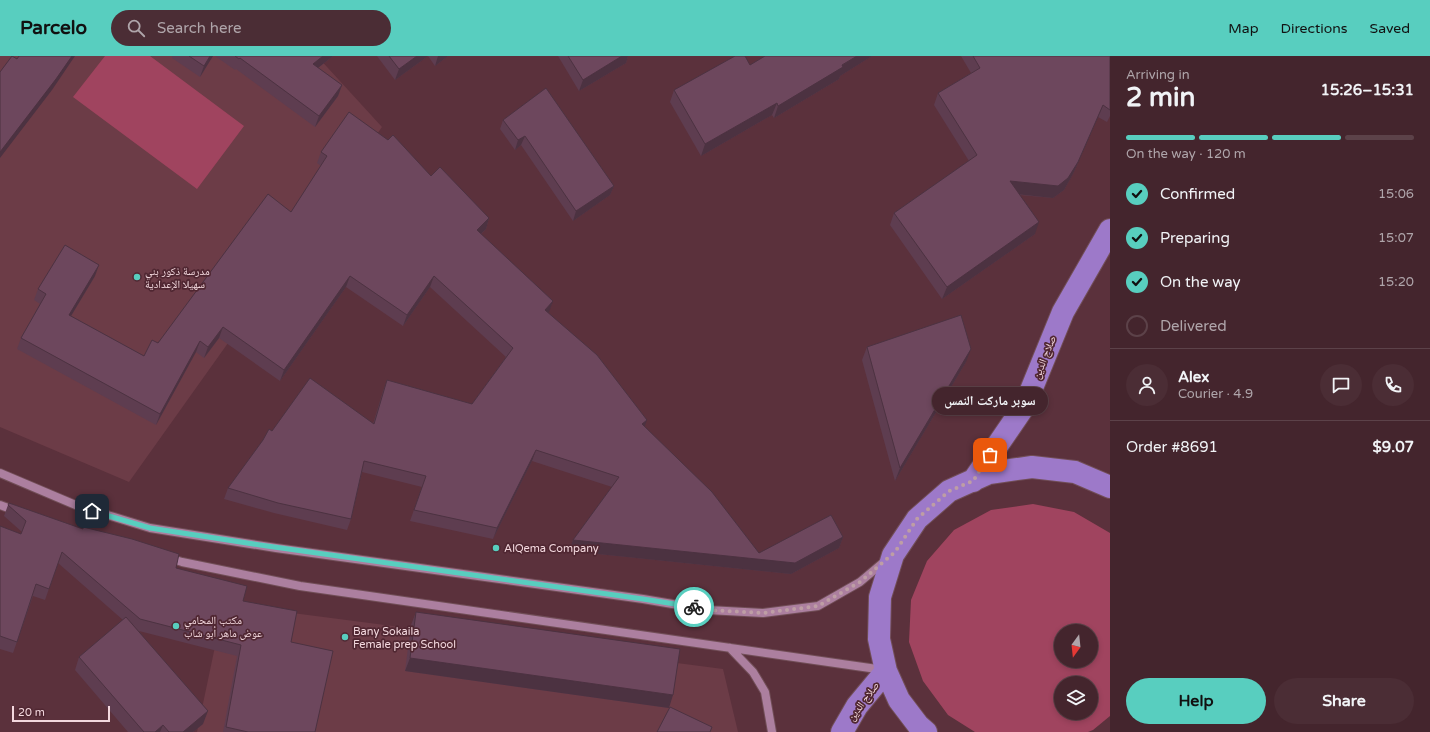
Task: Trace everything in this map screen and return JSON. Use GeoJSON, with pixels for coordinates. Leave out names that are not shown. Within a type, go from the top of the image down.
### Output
{"type":"FeatureCollection","features":[{"type":"Feature","properties":{"kind":"highway","name":"صلاح الدين"},"geometry":{"type":"LineString","coordinates":[[973,481],[1025,405],[1063,312],[1110,230]]}},
{"type":"Feature","properties":{"kind":"highway"},"geometry":{"type":"LineString","coordinates":[[926,732],[918,725],[899,700],[886,671],[879,639],[880,597],[895,552],[917,519],[949,491],[989,473],[1032,467],[1075,472],[1110,487]]}},
{"type":"Feature","properties":{"kind":"highway","name":"صلاح الدين"},"geometry":{"type":"LineString","coordinates":[[842,732],[857,706],[886,671]]}},
{"type":"Feature","properties":{"kind":"main road"},"geometry":{"type":"LineString","coordinates":[[0,473],[78,506],[150,528],[276,548],[643,599],[708,610],[763,613],[818,606],[860,582],[895,552]]}},
{"type":"Feature","properties":{"kind":"main road"},"geometry":{"type":"LineString","coordinates":[[0,505],[27,515]]}},
{"type":"Feature","properties":{"kind":"main road"},"geometry":{"type":"LineString","coordinates":[[160,555],[182,562],[300,586],[886,671]]}},
{"type":"Feature","properties":{"kind":"main road"},"geometry":{"type":"LineString","coordinates":[[730,648],[753,672],[765,692],[772,732]]}},
{"type":"Feature","properties":{"kind":"shaded area","name":"مدرسة ذكور بني سهيلا الإعدادية"},"geometry":{"type":"Polygon","coordinates":[[[0,56],[317,56],[382,127],[129,482],[0,427],[0,56]]]}},
{"type":"Feature","properties":{"kind":"shaded area"},"geometry":{"type":"Polygon","coordinates":[[[105,56],[150,56],[244,126],[197,189],[73,97],[105,56]]]}},
{"type":"Feature","properties":{"kind":"shaded area"},"geometry":{"type":"Polygon","coordinates":[[[1033,504],[1074,512],[1110,533],[1110,716],[1093,730],[1088,732],[975,732],[948,715],[923,681],[909,642],[911,600],[927,561],[954,530],[991,510],[1033,504]]]}},
{"type":"Feature","properties":{"kind":"shaded area","name":"Bany Sokaila Female prep School"},"geometry":{"type":"Polygon","coordinates":[[[224,604],[723,669],[738,732],[197,732],[224,604]]]}},
{"type":"Feature","properties":{"kind":"building"},"geometry":{"type":"Polygon","coordinates":[[[12,56],[17,59],[19,56],[72,56],[0,152],[0,72],[12,56]]]}},
{"type":"Feature","properties":{"kind":"building"},"geometry":{"type":"Polygon","coordinates":[[[189,56],[210,56],[204,66],[189,56]]]}},
{"type":"Feature","properties":{"kind":"building"},"geometry":{"type":"Polygon","coordinates":[[[235,56],[323,56],[313,64],[342,85],[319,116],[240,58],[239,59],[235,56]]]}},
{"type":"Feature","properties":{"kind":"building"},"geometry":{"type":"Polygon","coordinates":[[[389,56],[417,56],[399,69],[389,56]]]}},
{"type":"Feature","properties":{"kind":"building"},"geometry":{"type":"Polygon","coordinates":[[[568,56],[622,56],[583,80],[568,56]]]}},
{"type":"Feature","properties":{"kind":"building"},"geometry":{"type":"Polygon","coordinates":[[[735,56],[745,56],[750,65],[765,56],[857,56],[842,65],[843,67],[778,106],[777,103],[705,144],[674,90],[735,56]]]}},
{"type":"Feature","properties":{"kind":"building"},"geometry":{"type":"Polygon","coordinates":[[[973,56],[1110,56],[1110,110],[1103,105],[1078,162],[1068,178],[1058,186],[1010,181],[1039,222],[947,287],[894,213],[977,155],[938,93],[980,68],[973,56]]]}},
{"type":"Feature","properties":{"kind":"building"},"geometry":{"type":"Polygon","coordinates":[[[546,88],[614,186],[576,211],[525,136],[518,140],[503,120],[546,88]]]}},
{"type":"Feature","properties":{"kind":"building"},"geometry":{"type":"Polygon","coordinates":[[[349,112],[388,140],[393,135],[431,176],[440,167],[489,218],[477,230],[553,301],[545,310],[597,355],[647,420],[642,424],[712,492],[759,553],[831,515],[843,537],[795,563],[573,540],[619,477],[536,450],[497,528],[414,510],[426,476],[364,461],[351,519],[278,503],[228,488],[263,440],[269,429],[272,431],[310,378],[374,424],[387,380],[472,404],[513,348],[434,276],[407,315],[350,276],[284,370],[223,327],[208,347],[200,341],[160,414],[21,338],[46,294],[38,289],[65,245],[99,265],[69,315],[144,356],[152,340],[158,343],[268,194],[291,212],[327,156],[321,152],[349,112]]]}},
{"type":"Feature","properties":{"kind":"building"},"geometry":{"type":"Polygon","coordinates":[[[961,315],[971,349],[900,468],[867,347],[961,315]]]}},
{"type":"Feature","properties":{"kind":"building"},"geometry":{"type":"Polygon","coordinates":[[[9,503],[83,529],[83,527],[132,539],[179,554],[176,568],[247,586],[243,601],[297,611],[291,642],[333,651],[315,732],[248,732],[226,727],[241,645],[140,619],[62,552],[49,589],[36,584],[17,642],[0,636],[0,526],[21,534],[26,521],[8,505],[9,503]]]}},
{"type":"Feature","properties":{"kind":"building"},"geometry":{"type":"Polygon","coordinates":[[[416,612],[680,649],[673,695],[410,658],[416,612]]]}},
{"type":"Feature","properties":{"kind":"building"},"geometry":{"type":"Polygon","coordinates":[[[126,617],[208,711],[183,732],[169,732],[163,725],[155,732],[144,732],[79,657],[126,617]]]}},
{"type":"Feature","properties":{"kind":"building"},"geometry":{"type":"Polygon","coordinates":[[[670,707],[712,727],[710,732],[657,732],[670,707]]]}},
{"type":"Feature","properties":{"kind":"way so far"},"geometry":{"type":"LineString","coordinates":[[694,607],[708,610],[763,613],[818,606],[860,582],[895,552],[917,519],[949,491],[973,481],[990,455]]}},
{"type":"Feature","properties":{"kind":"place","name":"مدرسة ذكور بني سهيلا الإعدادية"},"geometry":{"type":"Point","coordinates":[137,277]}},
{"type":"Feature","properties":{"kind":"place","name":"سوبر ماركت النمس"},"geometry":{"type":"Point","coordinates":[990,455]}},
{"type":"Feature","properties":{"kind":"place","name":"AlQema Company"},"geometry":{"type":"Point","coordinates":[496,548]}},
{"type":"Feature","properties":{"kind":"place","name":"مكتب المحامي عوض ماهر أبو شاب"},"geometry":{"type":"Point","coordinates":[176,626]}},
{"type":"Feature","properties":{"kind":"place","name":"Bany Sokaila Female prep School"},"geometry":{"type":"Point","coordinates":[345,637]}},
{"type":"Feature","properties":{"kind":"route"},"geometry":{"type":"LineString","coordinates":[[92,511],[150,528],[276,548],[694,607]]}}]}
